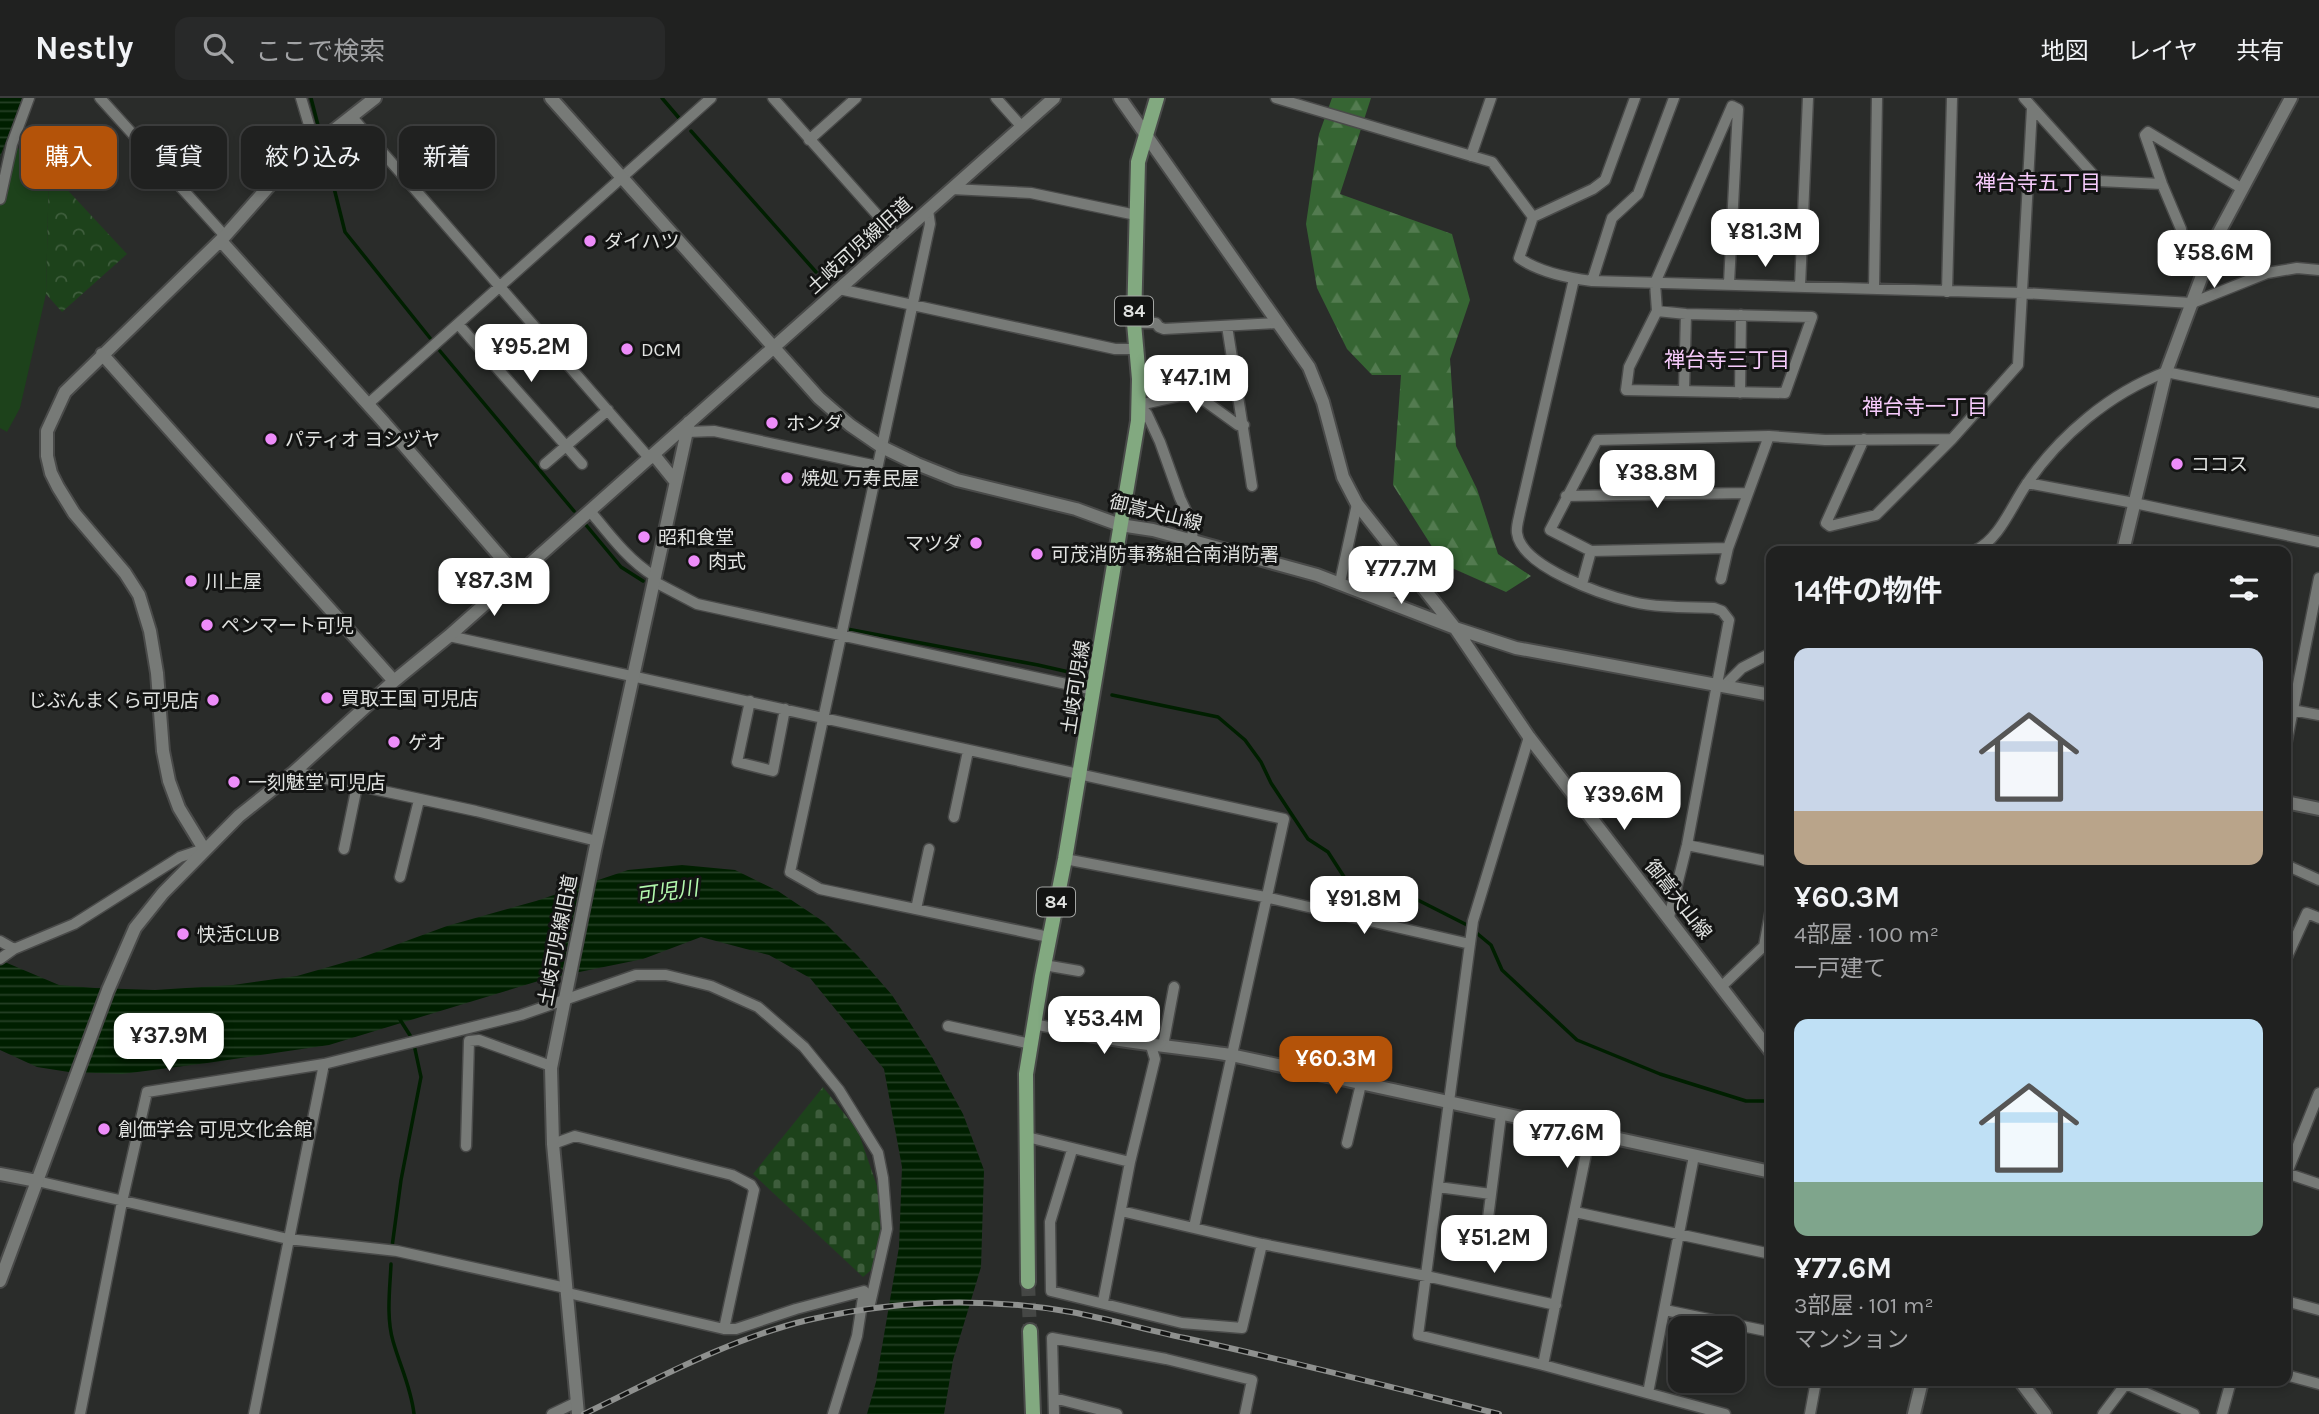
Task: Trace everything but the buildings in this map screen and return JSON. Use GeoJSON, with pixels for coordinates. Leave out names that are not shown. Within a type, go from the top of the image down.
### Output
{"type":"FeatureCollection","features":[{"type":"Feature","properties":{"kind":"main road","name":"土岐可児線"},"geometry":{"type":"LineString","coordinates":[[1028,1282],[1026,1074],[1080,773],[1138,421],[1134,323],[1138,162],[1157,98]]}},
{"type":"Feature","properties":{"kind":"main road"},"geometry":{"type":"LineString","coordinates":[[1030,1331],[1033,1414]]}},
{"type":"Feature","properties":{"kind":"street"},"geometry":{"type":"LineString","coordinates":[[0,199],[12,144],[29,98]]}},
{"type":"Feature","properties":{"kind":"street"},"geometry":{"type":"LineString","coordinates":[[100,98],[517,576]]}},
{"type":"Feature","properties":{"kind":"street"},"geometry":{"type":"LineString","coordinates":[[301,98],[309,126]]}},
{"type":"Feature","properties":{"kind":"street"},"geometry":{"type":"LineString","coordinates":[[338,126],[375,98]]}},
{"type":"Feature","properties":{"kind":"street","name":"御嵩犬山線"},"geometry":{"type":"LineString","coordinates":[[551,98],[819,398],[850,425],[882,447],[957,480],[1076,509],[1120,525],[1192,541],[1340,582],[1455,628],[1530,737],[1766,1045]]}},
{"type":"Feature","properties":{"kind":"street"},"geometry":{"type":"LineString","coordinates":[[368,404],[711,98]]}},
{"type":"Feature","properties":{"kind":"street"},"geometry":{"type":"LineString","coordinates":[[773,98],[898,237]]}},
{"type":"Feature","properties":{"kind":"street"},"geometry":{"type":"LineString","coordinates":[[809,140],[856,98]]}},
{"type":"Feature","properties":{"kind":"street"},"geometry":{"type":"LineString","coordinates":[[996,98],[1021,127]]}},
{"type":"Feature","properties":{"kind":"street","name":"土岐可児線旧道"},"geometry":{"type":"LineString","coordinates":[[0,1281],[108,990],[135,928],[163,893],[239,816],[294,772],[394,681],[688,427],[773,347],[1054,98]]}},
{"type":"Feature","properties":{"kind":"street"},"geometry":{"type":"LineString","coordinates":[[1120,98],[1309,367],[1323,402],[1343,477],[1357,504],[1455,628],[1516,648],[1766,694]]}},
{"type":"Feature","properties":{"kind":"street"},"geometry":{"type":"LineString","coordinates":[[1276,98],[1492,162],[1534,217]]}},
{"type":"Feature","properties":{"kind":"street"},"geometry":{"type":"LineString","coordinates":[[1471,156],[1491,98]]}},
{"type":"Feature","properties":{"kind":"street"},"geometry":{"type":"LineString","coordinates":[[1635,98],[1605,180],[1593,189],[1534,217],[1519,258],[1528,265],[1574,279],[1592,281],[2022,293],[2192,303],[2267,274],[2297,268],[2319,270]]}},
{"type":"Feature","properties":{"kind":"street"},"geometry":{"type":"LineString","coordinates":[[1592,281],[1612,218],[1638,194],[1674,98]]}},
{"type":"Feature","properties":{"kind":"street"},"geometry":{"type":"LineString","coordinates":[[1800,286],[1808,98]]}},
{"type":"Feature","properties":{"kind":"street"},"geometry":{"type":"LineString","coordinates":[[1874,289],[1877,98]]}},
{"type":"Feature","properties":{"kind":"street"},"geometry":{"type":"LineString","coordinates":[[1947,292],[1952,98]]}},
{"type":"Feature","properties":{"kind":"street"},"geometry":{"type":"LineString","coordinates":[[2024,98],[2099,181],[2162,184]]}},
{"type":"Feature","properties":{"kind":"street"},"geometry":{"type":"LineString","coordinates":[[2124,546],[2166,372],[2205,266],[2241,188],[2291,98]]}},
{"type":"Feature","properties":{"kind":"street"},"geometry":{"type":"LineString","coordinates":[[1729,283],[1738,109],[1733,102]]}},
{"type":"Feature","properties":{"kind":"street"},"geometry":{"type":"LineString","coordinates":[[1657,311],[1812,317],[1785,393],[1626,390],[1629,367],[1657,311],[1655,283],[1733,102]]}},
{"type":"Feature","properties":{"kind":"street"},"geometry":{"type":"LineString","coordinates":[[1864,439],[1826,523],[1830,526],[1876,515],[1952,439],[2018,365],[2032,108]]}},
{"type":"Feature","properties":{"kind":"street"},"geometry":{"type":"LineString","coordinates":[[351,116],[608,410],[675,481]]}},
{"type":"Feature","properties":{"kind":"street"},"geometry":{"type":"LineString","coordinates":[[2205,266],[2183,258],[2181,229],[2162,184],[2146,135],[2148,132],[2241,188]]}},
{"type":"Feature","properties":{"kind":"street"},"geometry":{"type":"LineString","coordinates":[[0,959],[14,949],[74,924],[180,857],[205,849],[179,808],[169,782],[163,751],[157,673],[150,631],[139,595],[125,573],[74,513],[51,473],[47,456],[47,431],[65,392],[223,239],[267,189]]}},
{"type":"Feature","properties":{"kind":"street"},"geometry":{"type":"LineString","coordinates":[[951,189],[1031,193],[1136,215]]}},
{"type":"Feature","properties":{"kind":"street"},"geometry":{"type":"LineString","coordinates":[[928,210],[930,225],[790,872],[820,889],[1049,937]]}},
{"type":"Feature","properties":{"kind":"street"},"geometry":{"type":"LineString","coordinates":[[1574,279],[1516,532],[1521,546],[1531,558],[1582,584],[1633,602],[1714,608],[1722,611],[1729,620],[1721,686],[1669,917]]}},
{"type":"Feature","properties":{"kind":"street"},"geometry":{"type":"LineString","coordinates":[[839,289],[1115,349],[1136,349]]}},
{"type":"Feature","properties":{"kind":"street"},"geometry":{"type":"LineString","coordinates":[[1684,390],[1686,314]]}},
{"type":"Feature","properties":{"kind":"street"},"geometry":{"type":"LineString","coordinates":[[1740,393],[1741,315]]}},
{"type":"Feature","properties":{"kind":"street"},"geometry":{"type":"LineString","coordinates":[[1134,323],[1156,323],[1164,329],[1278,323]]}},
{"type":"Feature","properties":{"kind":"street"},"geometry":{"type":"LineString","coordinates":[[458,324],[582,464]]}},
{"type":"Feature","properties":{"kind":"street"},"geometry":{"type":"LineString","coordinates":[[1227,326],[1252,485]]}},
{"type":"Feature","properties":{"kind":"street"},"geometry":{"type":"LineString","coordinates":[[102,354],[394,681]]}},
{"type":"Feature","properties":{"kind":"street"},"geometry":{"type":"LineString","coordinates":[[1991,546],[2027,483],[2062,440],[2094,413],[2141,381],[2166,372],[2319,402]]}},
{"type":"Feature","properties":{"kind":"street"},"geometry":{"type":"LineString","coordinates":[[1192,541],[1193,526],[1160,442],[1147,414],[1139,405],[1179,396],[1198,396],[1238,425],[1244,425]]}},
{"type":"Feature","properties":{"kind":"street"},"geometry":{"type":"LineString","coordinates":[[545,464],[608,410]]}},
{"type":"Feature","properties":{"kind":"street"},"geometry":{"type":"LineString","coordinates":[[688,427],[877,466]]}},
{"type":"Feature","properties":{"kind":"street","name":"土岐可児線旧道"},"geometry":{"type":"LineString","coordinates":[[577,1408],[553,1144],[551,1066],[653,579],[688,427]]}},
{"type":"Feature","properties":{"kind":"street"},"geometry":{"type":"LineString","coordinates":[[1728,548],[1591,551],[1550,530],[1597,440],[1769,436],[1825,440],[1952,439]]}},
{"type":"Feature","properties":{"kind":"street"},"geometry":{"type":"LineString","coordinates":[[1721,579],[1728,548],[1769,436]]}},
{"type":"Feature","properties":{"kind":"street"},"geometry":{"type":"LineString","coordinates":[[2027,483],[2319,542]]}},
{"type":"Feature","properties":{"kind":"street"},"geometry":{"type":"LineString","coordinates":[[1566,496],[1747,493]]}},
{"type":"Feature","properties":{"kind":"street"},"geometry":{"type":"LineString","coordinates":[[1340,582],[1357,504]]}},
{"type":"Feature","properties":{"kind":"street"},"geometry":{"type":"LineString","coordinates":[[590,511],[627,555],[653,579],[697,604],[1094,690]]}},
{"type":"Feature","properties":{"kind":"street"},"geometry":{"type":"LineString","coordinates":[[1582,584],[1591,551]]}},
{"type":"Feature","properties":{"kind":"street"},"geometry":{"type":"LineString","coordinates":[[1371,595],[1395,591],[1414,577]]}},
{"type":"Feature","properties":{"kind":"street"},"geometry":{"type":"LineString","coordinates":[[2291,716],[2319,578]]}},
{"type":"Feature","properties":{"kind":"street"},"geometry":{"type":"LineString","coordinates":[[449,636],[1284,818],[1194,1227]]}},
{"type":"Feature","properties":{"kind":"street"},"geometry":{"type":"LineString","coordinates":[[1721,686],[1742,668],[1766,656]]}},
{"type":"Feature","properties":{"kind":"street"},"geometry":{"type":"LineString","coordinates":[[750,701],[737,762],[773,771],[785,709]]}},
{"type":"Feature","properties":{"kind":"street"},"geometry":{"type":"LineString","coordinates":[[2292,710],[2319,715]]}},
{"type":"Feature","properties":{"kind":"street"},"geometry":{"type":"LineString","coordinates":[[1530,737],[1473,921],[1418,1335],[1725,1414]]}},
{"type":"Feature","properties":{"kind":"street"},"geometry":{"type":"LineString","coordinates":[[954,817],[968,751]]}},
{"type":"Feature","properties":{"kind":"street"},"geometry":{"type":"LineString","coordinates":[[294,772],[476,811],[596,846]]}},
{"type":"Feature","properties":{"kind":"street"},"geometry":{"type":"LineString","coordinates":[[344,849],[357,786]]}},
{"type":"Feature","properties":{"kind":"street"},"geometry":{"type":"LineString","coordinates":[[400,877],[419,800]]}},
{"type":"Feature","properties":{"kind":"street"},"geometry":{"type":"LineString","coordinates":[[2291,803],[2319,809]]}},
{"type":"Feature","properties":{"kind":"street"},"geometry":{"type":"LineString","coordinates":[[1687,845],[1766,861]]}},
{"type":"Feature","properties":{"kind":"street"},"geometry":{"type":"LineString","coordinates":[[916,909],[929,849]]}},
{"type":"Feature","properties":{"kind":"street"},"geometry":{"type":"LineString","coordinates":[[1065,859],[1265,897],[1470,944]]}},
{"type":"Feature","properties":{"kind":"street"},"geometry":{"type":"LineString","coordinates":[[2291,866],[2319,880]]}},
{"type":"Feature","properties":{"kind":"street"},"geometry":{"type":"LineString","coordinates":[[2291,948],[2306,913],[2319,918]]}},
{"type":"Feature","properties":{"kind":"street"},"geometry":{"type":"LineString","coordinates":[[0,941],[14,949]]}},
{"type":"Feature","properties":{"kind":"street"},"geometry":{"type":"LineString","coordinates":[[1722,986],[1766,948]]}},
{"type":"Feature","properties":{"kind":"street"},"geometry":{"type":"LineString","coordinates":[[1044,965],[1079,971]]}},
{"type":"Feature","properties":{"kind":"street"},"geometry":{"type":"LineString","coordinates":[[80,1414],[122,1202],[148,1092],[324,1064],[521,1014],[636,975],[666,975],[710,986],[758,1007],[804,1047],[839,1090],[878,1153],[884,1178],[887,1229],[870,1304]]}},
{"type":"Feature","properties":{"kind":"street"},"geometry":{"type":"LineString","coordinates":[[1103,1303],[1130,1162],[1157,1046],[1174,987]]}},
{"type":"Feature","properties":{"kind":"street"},"geometry":{"type":"LineString","coordinates":[[1033,1024],[1157,1046],[1231,1055],[1766,1171]]}},
{"type":"Feature","properties":{"kind":"street"},"geometry":{"type":"LineString","coordinates":[[948,1026],[1031,1044]]}},
{"type":"Feature","properties":{"kind":"street"},"geometry":{"type":"LineString","coordinates":[[466,1146],[470,1041],[479,1040],[551,1066]]}},
{"type":"Feature","properties":{"kind":"street"},"geometry":{"type":"LineString","coordinates":[[254,1414],[324,1064]]}},
{"type":"Feature","properties":{"kind":"street"},"geometry":{"type":"LineString","coordinates":[[1347,1143],[1361,1084]]}},
{"type":"Feature","properties":{"kind":"street"},"geometry":{"type":"LineString","coordinates":[[2291,1161],[2319,1093]]}},
{"type":"Feature","properties":{"kind":"street"},"geometry":{"type":"LineString","coordinates":[[1484,1251],[1501,1115]]}},
{"type":"Feature","properties":{"kind":"street"},"geometry":{"type":"LineString","coordinates":[[1543,1365],[1590,1133]]}},
{"type":"Feature","properties":{"kind":"street"},"geometry":{"type":"LineString","coordinates":[[553,1144],[575,1136],[722,1172],[751,1185],[754,1189],[724,1329]]}},
{"type":"Feature","properties":{"kind":"street"},"geometry":{"type":"LineString","coordinates":[[1027,1137],[1130,1162]]}},
{"type":"Feature","properties":{"kind":"street"},"geometry":{"type":"LineString","coordinates":[[1072,1150],[1050,1222],[1051,1291],[1182,1323],[1242,1328],[1262,1244]]}},
{"type":"Feature","properties":{"kind":"street"},"geometry":{"type":"LineString","coordinates":[[1648,1393],[1681,1235],[1694,1156]]}},
{"type":"Feature","properties":{"kind":"street"},"geometry":{"type":"LineString","coordinates":[[0,1174],[288,1239],[397,1251],[724,1329],[736,1329],[796,1308],[864,1292],[857,1336],[833,1414]]}},
{"type":"Feature","properties":{"kind":"street"},"geometry":{"type":"LineString","coordinates":[[2291,1175],[2319,1184]]}},
{"type":"Feature","properties":{"kind":"street"},"geometry":{"type":"LineString","coordinates":[[1438,1187],[1491,1194]]}},
{"type":"Feature","properties":{"kind":"street"},"geometry":{"type":"LineString","coordinates":[[1121,1212],[1556,1305]]}},
{"type":"Feature","properties":{"kind":"street"},"geometry":{"type":"LineString","coordinates":[[1575,1212],[1766,1253]]}},
{"type":"Feature","properties":{"kind":"street"},"geometry":{"type":"LineString","coordinates":[[2291,1302],[2319,1310]]}},
{"type":"Feature","properties":{"kind":"street"},"geometry":{"type":"LineString","coordinates":[[1665,1310],[1766,1331]]}},
{"type":"Feature","properties":{"kind":"street"},"geometry":{"type":"LineString","coordinates":[[1054,1414],[1052,1338],[1166,1359],[1252,1380],[1245,1414]]}},
{"type":"Feature","properties":{"kind":"street"},"geometry":{"type":"LineString","coordinates":[[2291,1376],[2319,1384]]}},
{"type":"Feature","properties":{"kind":"street"},"geometry":{"type":"LineString","coordinates":[[1810,1414],[1815,1386]]}},
{"type":"Feature","properties":{"kind":"street"},"geometry":{"type":"LineString","coordinates":[[1914,1413],[1921,1386]]}},
{"type":"Feature","properties":{"kind":"street"},"geometry":{"type":"LineString","coordinates":[[2024,1386],[2045,1414]]}},
{"type":"Feature","properties":{"kind":"street"},"geometry":{"type":"LineString","coordinates":[[2103,1414],[2124,1386]]}},
{"type":"Feature","properties":{"kind":"street"},"geometry":{"type":"LineString","coordinates":[[2135,1386],[2194,1414]]}},
{"type":"Feature","properties":{"kind":"street"},"geometry":{"type":"LineString","coordinates":[[2222,1414],[2230,1386]]}},
{"type":"Feature","properties":{"kind":"street"},"geometry":{"type":"LineString","coordinates":[[1054,1398],[1117,1414]]}},
{"type":"Feature","properties":{"kind":"street"},"geometry":{"type":"LineString","coordinates":[[552,1414],[577,1408]]}},
{"type":"Feature","properties":{"kind":"green space"},"geometry":{"type":"Polygon","coordinates":[[[1332,98],[1371,98],[1340,194],[1452,234],[1470,300],[1450,359],[1456,446],[1477,489],[1498,554],[1531,576],[1506,592],[1443,564],[1393,485],[1401,375],[1372,375],[1347,349],[1317,288],[1306,224],[1319,134],[1332,98]]]}},
{"type":"Feature","properties":{"kind":"green space"},"geometry":{"type":"Polygon","coordinates":[[[12,144],[21,150],[21,189],[49,189],[46,294],[20,408],[7,432],[0,428],[0,199],[12,144]]]}},
{"type":"Feature","properties":{"kind":"green space"},"geometry":{"type":"Polygon","coordinates":[[[49,189],[67,189],[127,254],[62,312],[46,294],[49,189]]]}},
{"type":"Feature","properties":{"kind":"green space"},"geometry":{"type":"Polygon","coordinates":[[[823,1087],[858,1131],[877,1186],[882,1230],[876,1266],[863,1277],[753,1174],[823,1087]]]}},
{"type":"Feature","properties":{"kind":"water"},"geometry":{"type":"Polygon","coordinates":[[[0,98],[22,98],[0,157],[0,98]]]}},
{"type":"Feature","properties":{"kind":"water","name":"可児川"},"geometry":{"type":"Polygon","coordinates":[[[682,865],[735,870],[778,891],[824,922],[892,995],[932,1057],[963,1114],[984,1170],[981,1267],[953,1360],[944,1414],[867,1414],[876,1382],[899,1247],[902,1167],[884,1069],[810,978],[769,955],[701,937],[643,959],[545,979],[329,1045],[122,1074],[69,1072],[37,1067],[0,1050],[0,960],[59,985],[155,990],[233,985],[297,976],[360,958],[447,926],[536,901],[628,870],[682,865]]]}},
{"type":"Feature","properties":{"kind":"waterway"},"geometry":{"type":"LineString","coordinates":[[311,98],[318,126]]}},
{"type":"Feature","properties":{"kind":"waterway"},"geometry":{"type":"LineString","coordinates":[[662,98],[679,118]]}},
{"type":"Feature","properties":{"kind":"waterway"},"geometry":{"type":"LineString","coordinates":[[691,131],[816,272]]}},
{"type":"Feature","properties":{"kind":"waterway"},"geometry":{"type":"LineString","coordinates":[[334,189],[345,232],[430,338]]}},
{"type":"Feature","properties":{"kind":"waterway"},"geometry":{"type":"LineString","coordinates":[[440,351],[574,511]]}},
{"type":"Feature","properties":{"kind":"waterway"},"geometry":{"type":"LineString","coordinates":[[586,525],[621,567],[643,581]]}},
{"type":"Feature","properties":{"kind":"waterway"},"geometry":{"type":"LineString","coordinates":[[847,629],[1082,675]]}},
{"type":"Feature","properties":{"kind":"waterway"},"geometry":{"type":"LineString","coordinates":[[1112,695],[1218,717],[1245,740],[1308,839],[1328,852],[1348,883],[1362,894],[1406,894],[1467,925],[1491,945],[1502,970],[1577,1040],[1660,1074],[1746,1101],[1766,1103]]}},
{"type":"Feature","properties":{"kind":"waterway"},"geometry":{"type":"LineString","coordinates":[[392,1247],[401,1180],[421,1077],[413,1040],[399,1018]]}},
{"type":"Feature","properties":{"kind":"waterway"},"geometry":{"type":"LineString","coordinates":[[391,1264],[391,1332],[414,1414]]}},
{"type":"Feature","properties":{"kind":"tunnel"},"geometry":{"type":"LineString","coordinates":[[1028,1282],[1030,1331]]}},
{"type":"Feature","properties":{"kind":"railway"},"geometry":{"type":"LineString","coordinates":[[584,1414],[694,1361],[779,1328],[840,1313],[939,1303],[1005,1304],[1085,1315],[1499,1414]]}},
{"type":"Feature","properties":{"kind":"place","name":"ダイハツ"},"geometry":{"type":"Point","coordinates":[590,241]}},
{"type":"Feature","properties":{"kind":"place","name":"DCM"},"geometry":{"type":"Point","coordinates":[627,349]}},
{"type":"Feature","properties":{"kind":"place","name":"ホンダ"},"geometry":{"type":"Point","coordinates":[772,423]}},
{"type":"Feature","properties":{"kind":"place","name":"パティオ ヨシヅヤ"},"geometry":{"type":"Point","coordinates":[271,439]}},
{"type":"Feature","properties":{"kind":"place","name":"ココス"},"geometry":{"type":"Point","coordinates":[2177,464]}},
{"type":"Feature","properties":{"kind":"place","name":"焼処 万寿民屋"},"geometry":{"type":"Point","coordinates":[787,478]}},
{"type":"Feature","properties":{"kind":"place","name":"昭和食堂"},"geometry":{"type":"Point","coordinates":[644,537]}},
{"type":"Feature","properties":{"kind":"place","name":"マツダ"},"geometry":{"type":"Point","coordinates":[976,543]}},
{"type":"Feature","properties":{"kind":"place","name":"可茂消防事務組合南消防署"},"geometry":{"type":"Point","coordinates":[1037,554]}},
{"type":"Feature","properties":{"kind":"place","name":"肉式"},"geometry":{"type":"Point","coordinates":[694,561]}},
{"type":"Feature","properties":{"kind":"place","name":"川上屋"},"geometry":{"type":"Point","coordinates":[191,581]}},
{"type":"Feature","properties":{"kind":"place","name":"ペンマート可児"},"geometry":{"type":"Point","coordinates":[207,625]}},
{"type":"Feature","properties":{"kind":"place","name":"買取王国 可児店"},"geometry":{"type":"Point","coordinates":[327,698]}},
{"type":"Feature","properties":{"kind":"place","name":"じぶんまくら可児店"},"geometry":{"type":"Point","coordinates":[213,700]}},
{"type":"Feature","properties":{"kind":"place","name":"ゲオ"},"geometry":{"type":"Point","coordinates":[394,742]}},
{"type":"Feature","properties":{"kind":"place","name":"一刻魅堂 可児店"},"geometry":{"type":"Point","coordinates":[234,782]}},
{"type":"Feature","properties":{"kind":"place","name":"快活CLUB"},"geometry":{"type":"Point","coordinates":[183,934]}},
{"type":"Feature","properties":{"kind":"place","name":"創価学会 可児文化会館"},"geometry":{"type":"Point","coordinates":[104,1129]}},
{"type":"Feature","properties":{"kind":"district","name":"禅台寺五丁目"},"geometry":{"type":"Point","coordinates":[2038,183]}},
{"type":"Feature","properties":{"kind":"district","name":"禅台寺三丁目"},"geometry":{"type":"Point","coordinates":[1727,360]}},
{"type":"Feature","properties":{"kind":"district","name":"禅台寺一丁目"},"geometry":{"type":"Point","coordinates":[1925,407]}}]}
